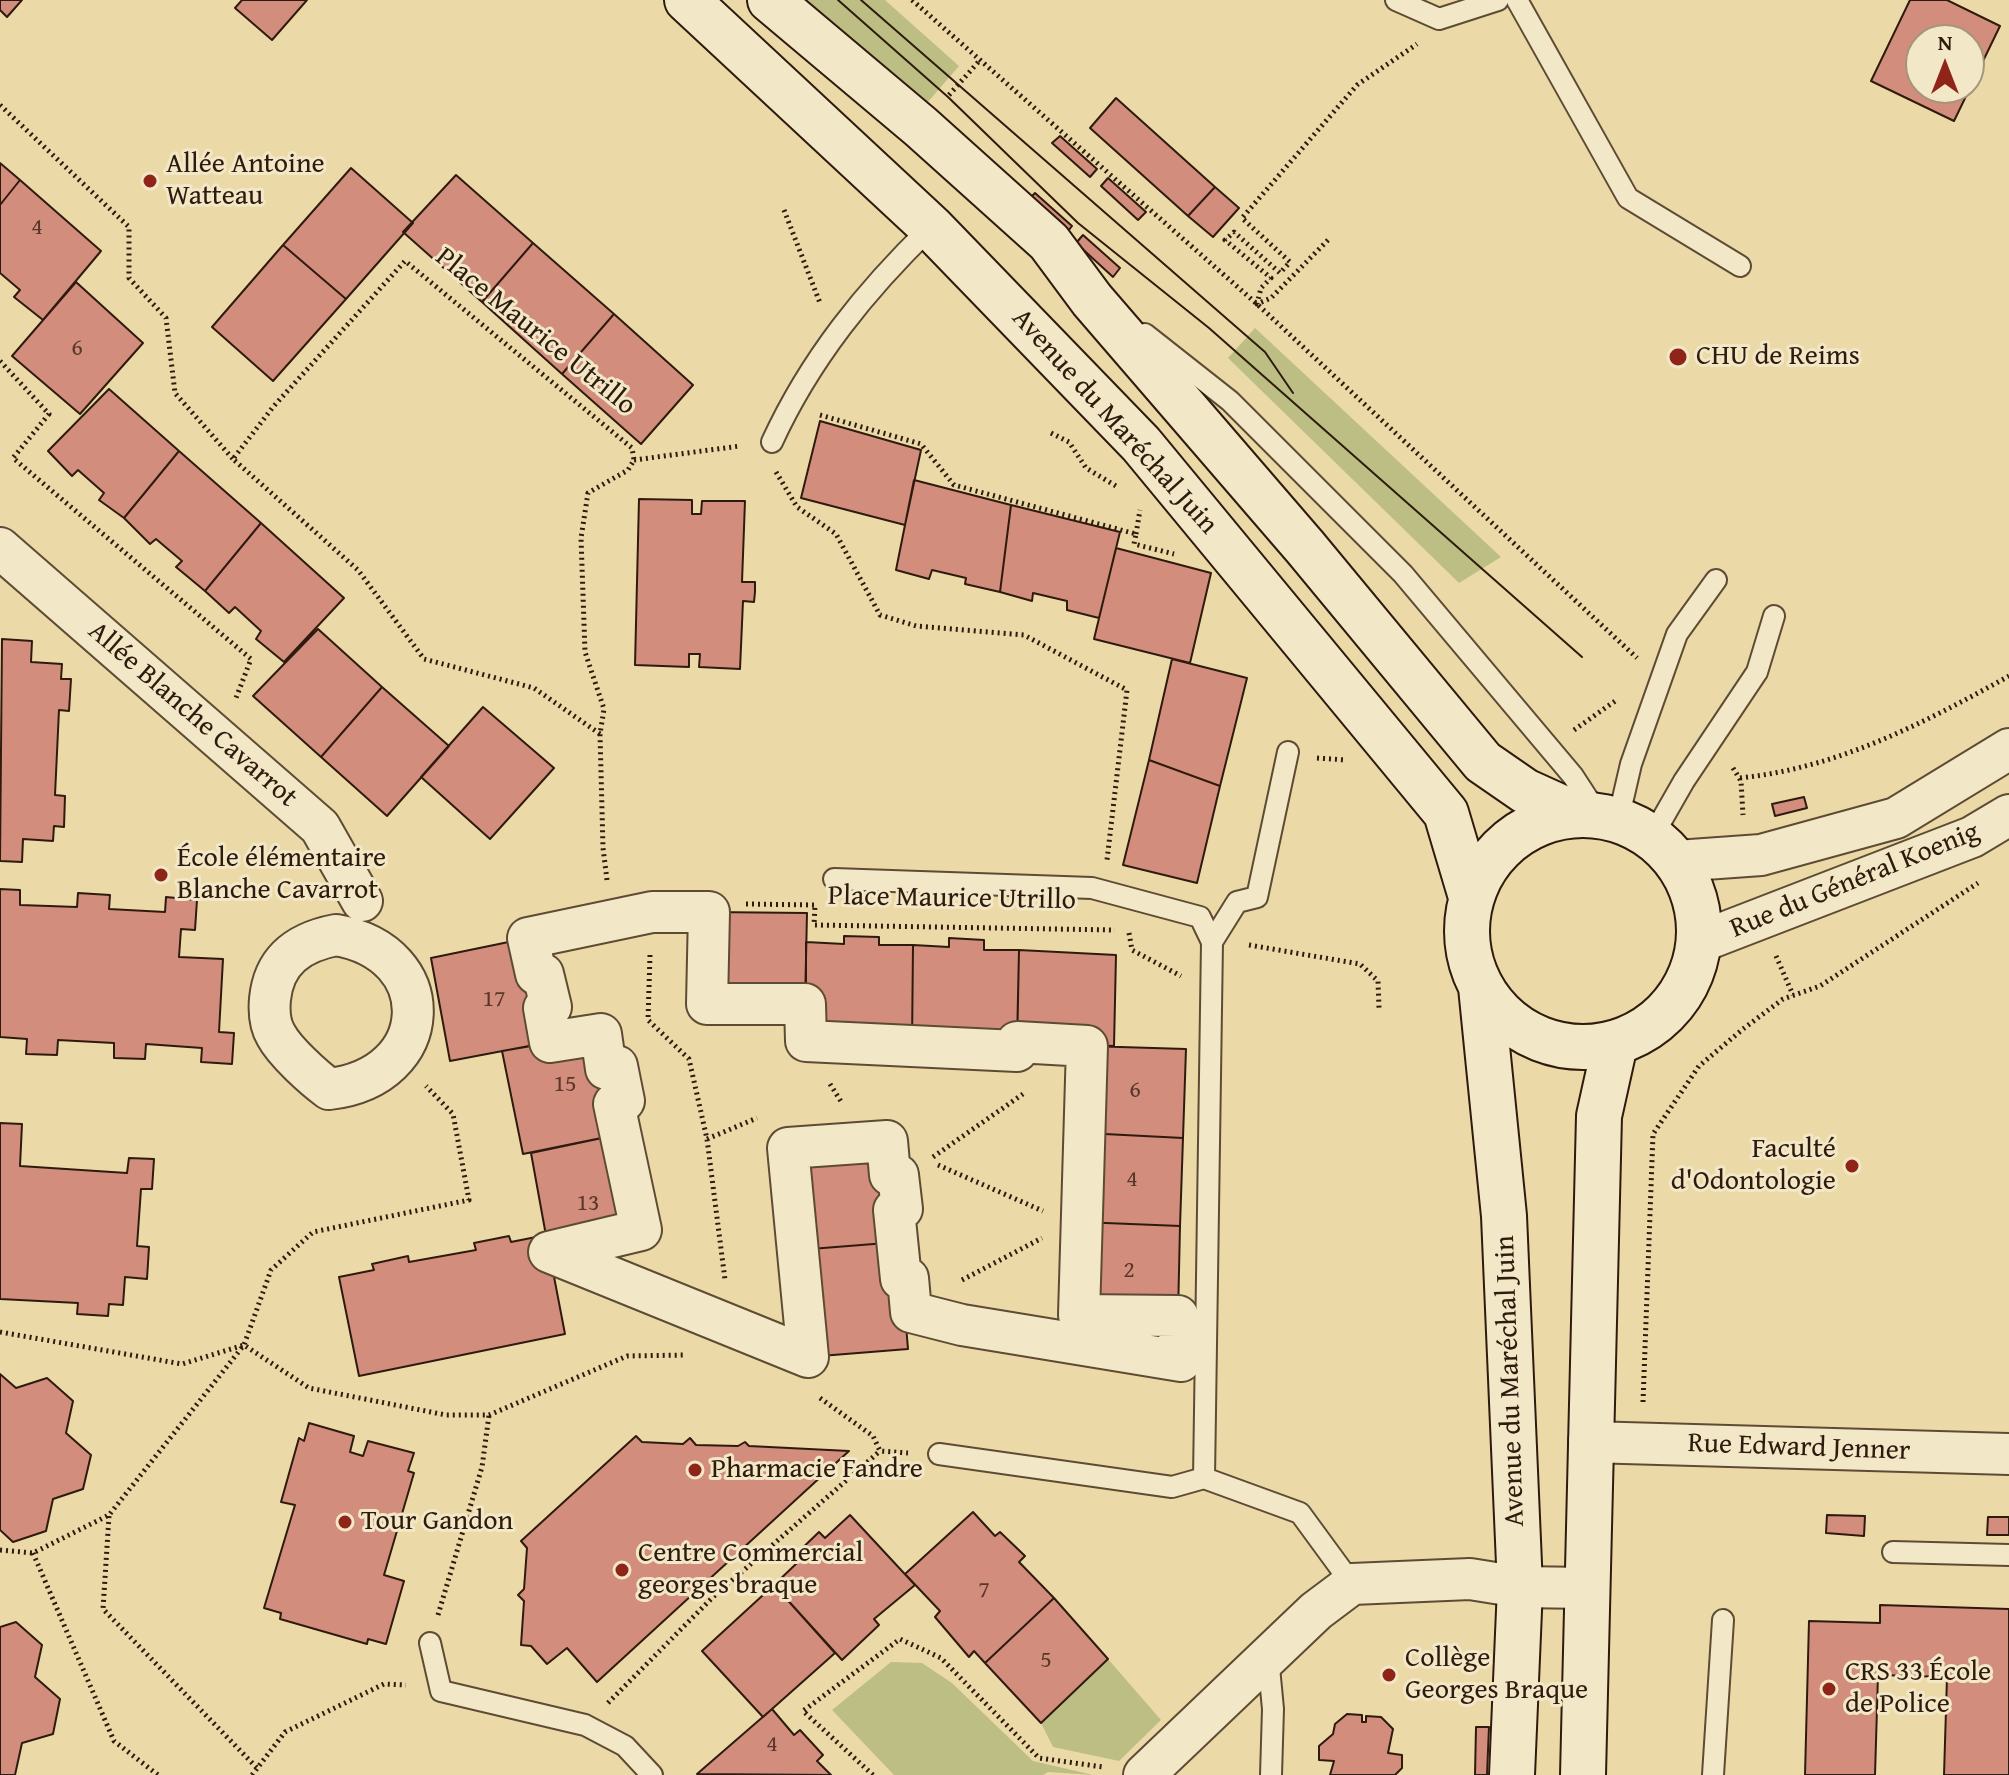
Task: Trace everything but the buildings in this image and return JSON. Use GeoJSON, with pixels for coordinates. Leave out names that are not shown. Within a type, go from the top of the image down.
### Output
{"type":"FeatureCollection","features":[{"type":"Feature","properties":{"kind":"main road","name":"Avenue du Maréchal Juin"},"geometry":{"type":"LineString","coordinates":[[687,0],[931,227],[1141,444],[1446,813],[1471,897]]}},
{"type":"Feature","properties":{"kind":"main road"},"geometry":{"type":"LineString","coordinates":[[770,0],[921,127],[1049,242],[1092,300],[1305,547],[1483,762],[1525,791],[1625,830],[1691,886],[1699,914],[1700,942],[1691,977],[1673,1007],[1647,1029],[1615,1044],[1576,1048],[1538,1039],[1505,1018],[1481,987],[1467,944],[1471,897],[1487,865],[1512,839],[1543,822],[1625,830]]}},
{"type":"Feature","properties":{"kind":"main road","name":"Avenue du Maréchal Juin"},"geometry":{"type":"LineString","coordinates":[[1481,987],[1504,1216],[1520,1587],[1512,1775]]}},
{"type":"Feature","properties":{"kind":"main road"},"geometry":{"type":"LineString","coordinates":[[1583,1775],[1599,1116],[1615,1044]]}},
{"type":"Feature","properties":{"kind":"street","name":"Allée Blanche Cavarrot"},"geometry":{"type":"LineString","coordinates":[[0,548],[320,827],[362,901]]}},
{"type":"Feature","properties":{"kind":"street","name":"Rue du Général Koenig"},"geometry":{"type":"LineString","coordinates":[[1625,830],[1761,855],[1896,818],[2009,749]]}},
{"type":"Feature","properties":{"kind":"street","name":"Rue du Général Koenig"},"geometry":{"type":"LineString","coordinates":[[1700,942],[1972,837],[2009,815]]}},
{"type":"Feature","properties":{"kind":"street"},"geometry":{"type":"LineString","coordinates":[[652,912],[709,912],[707,1004],[805,1004],[806,1041],[1017,1051],[1017,1042],[1087,1046],[1079,1315],[1178,1316],[1181,1361],[962,1325],[911,1312],[908,1278],[901,1279],[894,1210],[902,1209],[898,1175],[890,1175],[887,1141],[788,1148],[808,1357],[731,1325],[549,1252],[641,1230],[614,1104],[624,1101],[617,1066],[606,1069],[601,1034],[550,1042],[544,1008],[551,1007],[543,974],[536,974],[528,938],[652,912]]}},
{"type":"Feature","properties":{"kind":"street","name":"Rue Edward Jenner"},"geometry":{"type":"LineString","coordinates":[[1589,1442],[2009,1454]]}},
{"type":"Feature","properties":{"kind":"street"},"geometry":{"type":"LineString","coordinates":[[1148,1771],[1316,1611],[1352,1584],[1470,1579],[1520,1587],[1587,1588]]}},
{"type":"Feature","properties":{"kind":"lane"},"geometry":{"type":"LineString","coordinates":[[1396,0],[1439,19],[1498,0]]}},
{"type":"Feature","properties":{"kind":"lane"},"geometry":{"type":"LineString","coordinates":[[1517,0],[1628,198],[1740,266]]}},
{"type":"Feature","properties":{"kind":"lane"},"geometry":{"type":"LineString","coordinates":[[772,442],[788,406],[833,334],[931,227]]}},
{"type":"Feature","properties":{"kind":"lane"},"geometry":{"type":"LineString","coordinates":[[1092,300],[1145,334],[1230,401],[1403,574],[1548,746],[1625,830]]}},
{"type":"Feature","properties":{"kind":"lane"},"geometry":{"type":"LineString","coordinates":[[1625,830],[1631,764],[1653,673],[1716,580]]}},
{"type":"Feature","properties":{"kind":"lane"},"geometry":{"type":"LineString","coordinates":[[1625,830],[1684,781],[1757,672],[1774,616]]}},
{"type":"Feature","properties":{"kind":"lane"},"geometry":{"type":"LineString","coordinates":[[1204,1478],[1212,942],[1237,902],[1257,897],[1288,752]]}},
{"type":"Feature","properties":{"kind":"lane","name":"Place Maurice Utrillo"},"geometry":{"type":"LineString","coordinates":[[834,879],[1023,884],[1103,890],[1200,917],[1212,942]]}},
{"type":"Feature","properties":{"kind":"lane"},"geometry":{"type":"LineString","coordinates":[[939,1454],[1172,1487],[1204,1478],[1300,1513],[1352,1584]]}},
{"type":"Feature","properties":{"kind":"lane"},"geometry":{"type":"LineString","coordinates":[[1893,1552],[2009,1555]]}},
{"type":"Feature","properties":{"kind":"lane"},"geometry":{"type":"LineString","coordinates":[[1713,1775],[1723,1620]]}},
{"type":"Feature","properties":{"kind":"lane"},"geometry":{"type":"LineString","coordinates":[[430,1643],[441,1691],[585,1725],[625,1746],[652,1775]]}},
{"type":"Feature","properties":{"kind":"lane"},"geometry":{"type":"LineString","coordinates":[[1268,1657],[1273,1709],[1271,1775]]}},
{"type":"Feature","properties":{"kind":"path"},"geometry":{"type":"LineString","coordinates":[[912,0],[1257,304],[1653,673],[1611,707],[1548,746]]}},
{"type":"Feature","properties":{"kind":"path"},"geometry":{"type":"LineString","coordinates":[[1257,304],[1261,288],[1271,278],[1225,240],[1234,232],[1280,273],[1290,262],[1242,218],[1357,85],[1415,46],[1439,19]]}},
{"type":"Feature","properties":{"kind":"path"},"geometry":{"type":"LineString","coordinates":[[0,105],[129,227],[129,278],[166,318],[175,393],[233,459],[358,570],[424,659],[534,688],[600,734]]}},
{"type":"Feature","properties":{"kind":"path"},"geometry":{"type":"LineString","coordinates":[[784,210],[833,334]]}},
{"type":"Feature","properties":{"kind":"path"},"geometry":{"type":"LineString","coordinates":[[1257,304],[1271,298],[1328,240]]}},
{"type":"Feature","properties":{"kind":"path","name":"Place Maurice Utrillo"},"geometry":{"type":"LineString","coordinates":[[233,459],[273,407],[405,261],[632,448],[634,460],[628,470],[588,493],[581,538],[585,652],[604,709],[600,734],[603,848],[608,885]]}},
{"type":"Feature","properties":{"kind":"path"},"geometry":{"type":"LineString","coordinates":[[1261,288],[1271,298]]}},
{"type":"Feature","properties":{"kind":"path"},"geometry":{"type":"LineString","coordinates":[[0,361],[49,414],[13,458],[251,659],[221,740]]}},
{"type":"Feature","properties":{"kind":"path"},"geometry":{"type":"LineString","coordinates":[[788,406],[921,444],[954,485],[1136,534]]}},
{"type":"Feature","properties":{"kind":"path"},"geometry":{"type":"LineString","coordinates":[[1051,433],[1069,442],[1086,468],[1119,488]]}},
{"type":"Feature","properties":{"kind":"path","name":"Place Maurice Utrillo"},"geometry":{"type":"LineString","coordinates":[[634,460],[772,442],[775,472],[797,507],[836,534],[880,615],[916,626],[1024,635],[1127,690],[1103,890]]}},
{"type":"Feature","properties":{"kind":"path"},"geometry":{"type":"LineString","coordinates":[[1141,501],[1134,544],[1177,555]]}},
{"type":"Feature","properties":{"kind":"path"},"geometry":{"type":"LineString","coordinates":[[1740,778],[1774,775],[1862,749],[1932,719],[2009,676]]}},
{"type":"Feature","properties":{"kind":"path"},"geometry":{"type":"LineString","coordinates":[[1699,1066],[1783,999],[1820,986],[1987,877]]}},
{"type":"Feature","properties":{"kind":"path","name":"Place Maurice Utrillo"},"geometry":{"type":"LineString","coordinates":[[741,904],[815,905],[814,925],[1118,930],[1131,933],[1132,950],[1212,994]]}},
{"type":"Feature","properties":{"kind":"path"},"geometry":{"type":"LineString","coordinates":[[652,912],[648,1020],[689,1059],[707,1139],[731,1325]]}},
{"type":"Feature","properties":{"kind":"path"},"geometry":{"type":"LineString","coordinates":[[1212,942],[1360,964],[1378,981],[1379,1008]]}},
{"type":"Feature","properties":{"kind":"path"},"geometry":{"type":"LineString","coordinates":[[0,1550],[33,1553],[109,1515],[244,1345],[271,1270],[313,1232],[469,1200],[453,1114],[398,1056]]}},
{"type":"Feature","properties":{"kind":"path"},"geometry":{"type":"LineString","coordinates":[[1033,1087],[928,1160],[1056,1217]]}},
{"type":"Feature","properties":{"kind":"path"},"geometry":{"type":"LineString","coordinates":[[950,1280],[963,1280],[1043,1237]]}},
{"type":"Feature","properties":{"kind":"path"},"geometry":{"type":"LineString","coordinates":[[0,1332],[182,1364],[244,1345]]}},
{"type":"Feature","properties":{"kind":"path"},"geometry":{"type":"LineString","coordinates":[[244,1345],[309,1388],[392,1407],[446,1415],[489,1415],[627,1356],[689,1355]]}},
{"type":"Feature","properties":{"kind":"path"},"geometry":{"type":"LineString","coordinates":[[812,1391],[873,1436],[880,1451]]}},
{"type":"Feature","properties":{"kind":"path"},"geometry":{"type":"LineString","coordinates":[[430,1643],[482,1467],[489,1415]]}},
{"type":"Feature","properties":{"kind":"path"},"geometry":{"type":"LineString","coordinates":[[585,1725],[713,1597],[880,1451],[939,1454]]}},
{"type":"Feature","properties":{"kind":"path"},"geometry":{"type":"LineString","coordinates":[[109,1515],[103,1609],[257,1768]]}},
{"type":"Feature","properties":{"kind":"path"},"geometry":{"type":"LineString","coordinates":[[33,1553],[114,1741],[158,1775]]}},
{"type":"Feature","properties":{"kind":"path"},"geometry":{"type":"LineString","coordinates":[[873,1775],[803,1711],[900,1639],[941,1658],[1039,1758],[1148,1771]]}},
{"type":"Feature","properties":{"kind":"path"},"geometry":{"type":"LineString","coordinates":[[252,1775],[285,1732],[384,1684],[441,1691]]}},
{"type":"Feature","properties":{"kind":"green space"},"geometry":{"type":"Polygon","coordinates":[[[794,0],[885,0],[959,66],[920,111],[794,0]]]}},
{"type":"Feature","properties":{"kind":"green space"},"geometry":{"type":"Polygon","coordinates":[[[1255,328],[1501,557],[1459,583],[1228,358],[1255,328]]]}},
{"type":"Feature","properties":{"kind":"green space"},"geometry":{"type":"Polygon","coordinates":[[[1108,1659],[1161,1720],[1119,1761],[1053,1747],[1041,1723],[1108,1659]]]}},
{"type":"Feature","properties":{"kind":"green space"},"geometry":{"type":"Polygon","coordinates":[[[891,1662],[922,1663],[952,1683],[1033,1761],[1093,1775],[1048,1772],[1043,1775],[894,1775],[832,1710],[891,1662]]]}},
{"type":"Feature","properties":{"kind":"tram line"},"geometry":{"type":"LineString","coordinates":[[838,0],[948,97],[1078,223],[1209,328],[1582,657]]}},
{"type":"Feature","properties":{"kind":"tram line"},"geometry":{"type":"LineString","coordinates":[[861,0],[1265,352],[1293,393]]}},
{"type":"Feature","properties":{"kind":"place","name":"Allée Antoine Watteau"},"geometry":{"type":"Point","coordinates":[150,181]}},
{"type":"Feature","properties":{"kind":"place","name":"CHU de Reims"},"geometry":{"type":"Point","coordinates":[1678,357]}},
{"type":"Feature","properties":{"kind":"place","name":"École élémentaire Blanche Cavarrot"},"geometry":{"type":"Point","coordinates":[161,875]}},
{"type":"Feature","properties":{"kind":"place","name":"Faculté d'Odontologie"},"geometry":{"type":"Point","coordinates":[1852,1166]}},
{"type":"Feature","properties":{"kind":"place","name":"Pharmacie Fandre"},"geometry":{"type":"Point","coordinates":[695,1470]}},
{"type":"Feature","properties":{"kind":"place","name":"Tour Gandon"},"geometry":{"type":"Point","coordinates":[345,1522]}},
{"type":"Feature","properties":{"kind":"place","name":"Centre Commercial georges braque"},"geometry":{"type":"Point","coordinates":[622,1570]}},
{"type":"Feature","properties":{"kind":"place","name":"Collège Georges Braque"},"geometry":{"type":"Point","coordinates":[1389,1675]}},
{"type":"Feature","properties":{"kind":"place","name":"CRS 33 École de Police"},"geometry":{"type":"Point","coordinates":[1829,1689]}}]}
